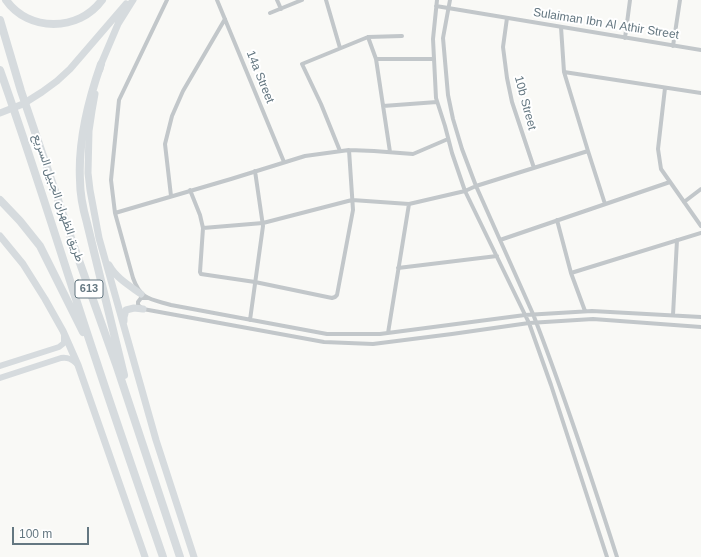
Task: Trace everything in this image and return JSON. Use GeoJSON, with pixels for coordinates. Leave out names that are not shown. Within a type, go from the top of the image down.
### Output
{"type":"FeatureCollection","features":[{"type":"Feature","properties":{"kind":"highway"},"geometry":{"type":"LineString","coordinates":[[6,0],[13,9],[23,16],[36,22],[52,25],[67,23],[81,18],[89,13],[102,0]]}},
{"type":"Feature","properties":{"kind":"highway","name":"طريق الظهران الجبيل السريع"},"geometry":{"type":"LineString","coordinates":[[0,20],[21,91],[117,367],[180,557]]}},
{"type":"Feature","properties":{"kind":"highway"},"geometry":{"type":"LineString","coordinates":[[101,64],[92,89],[82,137],[80,174],[81,198],[136,428]]}},
{"type":"Feature","properties":{"kind":"highway","name":"طريق الظهران الجبيل السريع"},"geometry":{"type":"LineString","coordinates":[[0,70],[163,557]]}},
{"type":"Feature","properties":{"kind":"highway"},"geometry":{"type":"LineString","coordinates":[[0,200],[20,221],[40,246],[95,357]]}},
{"type":"Feature","properties":{"kind":"main road"},"geometry":{"type":"LineString","coordinates":[[0,113],[23,104],[42,92],[70,70],[129,0]]}},
{"type":"Feature","properties":{"kind":"main road"},"geometry":{"type":"LineString","coordinates":[[133,0],[118,24],[101,64],[89,130],[88,173],[90,190],[105,256],[156,440],[194,557]]}},
{"type":"Feature","properties":{"kind":"main road"},"geometry":{"type":"LineString","coordinates":[[0,236],[23,264],[63,331],[78,365],[144,557]]}},
{"type":"Feature","properties":{"kind":"main road"},"geometry":{"type":"LineString","coordinates":[[105,256],[119,278],[141,294]]}},
{"type":"Feature","properties":{"kind":"main road"},"geometry":{"type":"LineString","coordinates":[[124,323],[126,310],[134,308],[143,309]]}},
{"type":"Feature","properties":{"kind":"street"},"geometry":{"type":"LineString","coordinates":[[168,0],[119,100],[111,180],[115,213],[133,278],[136,287],[141,294],[148,298],[171,305],[327,334],[380,334],[533,314],[585,311],[701,317]]}},
{"type":"Feature","properties":{"kind":"street","name":"14a Street"},"geometry":{"type":"LineString","coordinates":[[217,0],[284,162]]}},
{"type":"Feature","properties":{"kind":"street"},"geometry":{"type":"LineString","coordinates":[[277,0],[281,9]]}},
{"type":"Feature","properties":{"kind":"street"},"geometry":{"type":"LineString","coordinates":[[270,13],[302,0]]}},
{"type":"Feature","properties":{"kind":"street"},"geometry":{"type":"LineString","coordinates":[[326,0],[340,48]]}},
{"type":"Feature","properties":{"kind":"street"},"geometry":{"type":"LineString","coordinates":[[437,0],[433,39],[436,98],[452,153],[465,191],[529,323],[607,557]]}},
{"type":"Feature","properties":{"kind":"street"},"geometry":{"type":"LineString","coordinates":[[450,0],[443,38],[448,95],[453,119],[462,149],[476,186],[536,322],[573,425],[617,557]]}},
{"type":"Feature","properties":{"kind":"street"},"geometry":{"type":"LineString","coordinates":[[625,38],[630,0]]}},
{"type":"Feature","properties":{"kind":"street"},"geometry":{"type":"LineString","coordinates":[[673,46],[680,0]]}},
{"type":"Feature","properties":{"kind":"street","name":"Sulaiman Ibn Al Athir Street"},"geometry":{"type":"LineString","coordinates":[[436,6],[701,50]]}},
{"type":"Feature","properties":{"kind":"street","name":"10b Street"},"geometry":{"type":"LineString","coordinates":[[507,18],[503,47],[509,86],[512,102],[534,168]]}},
{"type":"Feature","properties":{"kind":"street"},"geometry":{"type":"LineString","coordinates":[[171,196],[165,144],[172,116],[183,91],[225,19]]}},
{"type":"Feature","properties":{"kind":"street"},"geometry":{"type":"LineString","coordinates":[[561,27],[564,72],[605,204]]}},
{"type":"Feature","properties":{"kind":"street"},"geometry":{"type":"LineString","coordinates":[[340,151],[321,104],[302,64],[368,37],[402,36]]}},
{"type":"Feature","properties":{"kind":"street"},"geometry":{"type":"LineString","coordinates":[[368,37],[376,59],[390,152]]}},
{"type":"Feature","properties":{"kind":"street"},"geometry":{"type":"LineString","coordinates":[[376,59],[434,59]]}},
{"type":"Feature","properties":{"kind":"street"},"geometry":{"type":"LineString","coordinates":[[564,72],[701,93]]}},
{"type":"Feature","properties":{"kind":"street"},"geometry":{"type":"LineString","coordinates":[[665,88],[658,149],[661,169],[701,226]]}},
{"type":"Feature","properties":{"kind":"street"},"geometry":{"type":"LineString","coordinates":[[383,106],[437,102]]}},
{"type":"Feature","properties":{"kind":"street"},"geometry":{"type":"LineString","coordinates":[[115,213],[305,156],[349,150],[413,154],[448,139]]}},
{"type":"Feature","properties":{"kind":"street"},"geometry":{"type":"LineString","coordinates":[[190,190],[200,215],[202,228],[201,274],[255,282],[332,298],[337,295],[353,210],[349,150]]}},
{"type":"Feature","properties":{"kind":"street"},"geometry":{"type":"LineString","coordinates":[[202,228],[263,223],[352,200],[409,204],[465,191],[476,186],[588,151]]}},
{"type":"Feature","properties":{"kind":"street"},"geometry":{"type":"LineString","coordinates":[[250,320],[264,226],[255,171]]}},
{"type":"Feature","properties":{"kind":"street"},"geometry":{"type":"LineString","coordinates":[[500,240],[670,182]]}},
{"type":"Feature","properties":{"kind":"street"},"geometry":{"type":"LineString","coordinates":[[684,202],[701,189]]}},
{"type":"Feature","properties":{"kind":"street"},"geometry":{"type":"LineString","coordinates":[[388,333],[409,204]]}},
{"type":"Feature","properties":{"kind":"street"},"geometry":{"type":"LineString","coordinates":[[557,220],[571,273],[585,311]]}},
{"type":"Feature","properties":{"kind":"street"},"geometry":{"type":"LineString","coordinates":[[571,273],[701,233]]}},
{"type":"Feature","properties":{"kind":"street"},"geometry":{"type":"LineString","coordinates":[[673,315],[677,240]]}},
{"type":"Feature","properties":{"kind":"street"},"geometry":{"type":"LineString","coordinates":[[398,268],[497,256]]}},
{"type":"Feature","properties":{"kind":"street"},"geometry":{"type":"LineString","coordinates":[[148,298],[141,298],[138,305],[143,309],[324,342],[373,344],[536,322],[593,319],[701,326]]}},
{"type":"Feature","properties":{"kind":"street"},"geometry":{"type":"LineString","coordinates":[[0,366],[59,347],[64,343],[63,331]]}},
{"type":"Feature","properties":{"kind":"street"},"geometry":{"type":"LineString","coordinates":[[0,378],[61,358],[70,358],[78,365]]}}]}
